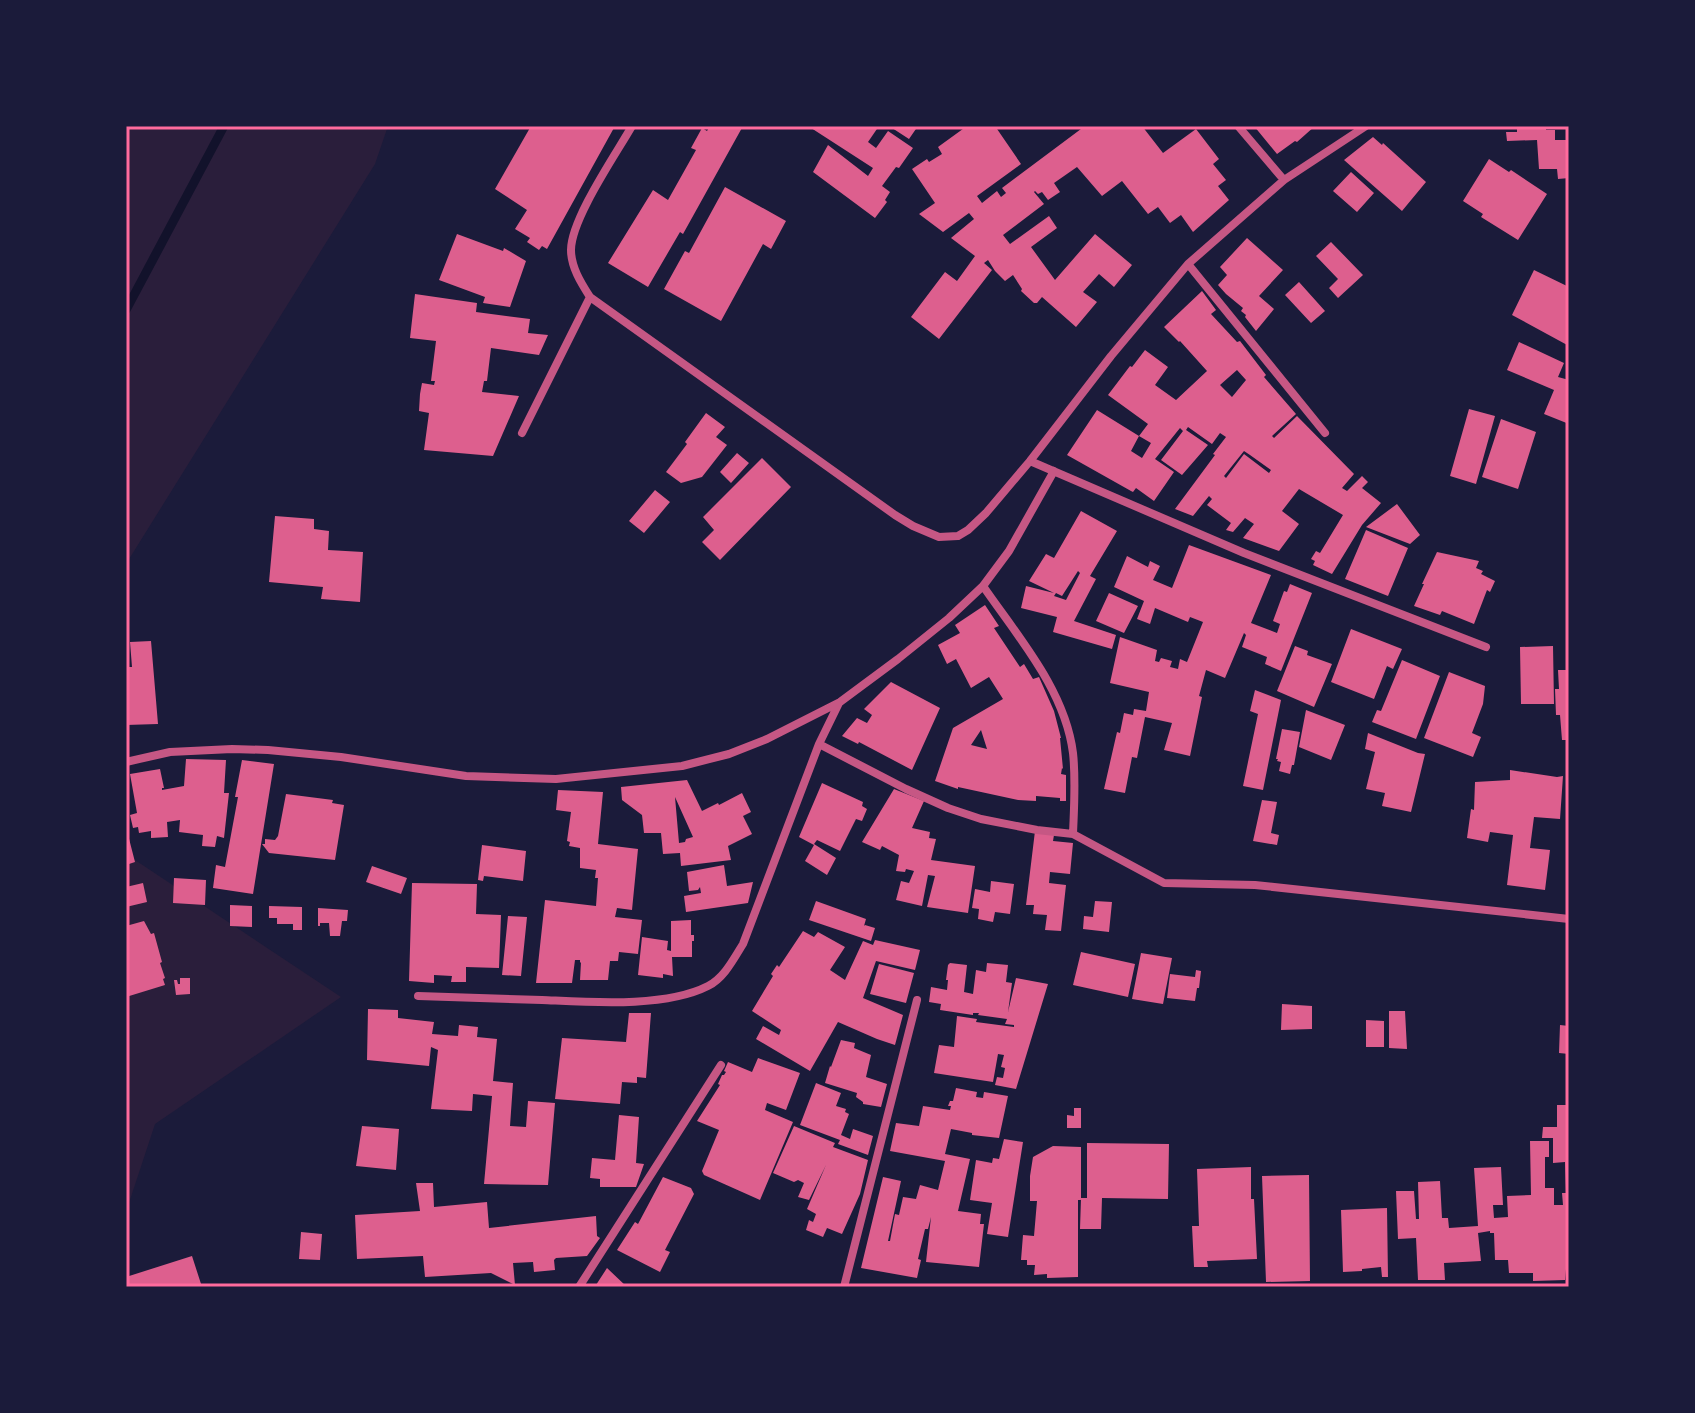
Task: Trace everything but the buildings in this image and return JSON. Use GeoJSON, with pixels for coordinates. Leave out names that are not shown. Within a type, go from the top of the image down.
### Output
{"type":"FeatureCollection","features":[{"type":"Feature","properties":{"kind":"street"},"geometry":{"type":"LineString","coordinates":[[632,126],[592,195],[572,240],[571,255],[581,283],[590,297],[895,515],[939,537],[958,536],[986,513],[1188,264],[1284,180],[1366,126]]}},
{"type":"Feature","properties":{"kind":"street"},"geometry":{"type":"LineString","coordinates":[[1238,126],[1284,180]]}},
{"type":"Feature","properties":{"kind":"street"},"geometry":{"type":"LineString","coordinates":[[1188,264],[1325,433]]}},
{"type":"Feature","properties":{"kind":"street"},"geometry":{"type":"LineString","coordinates":[[522,433],[590,297]]}},
{"type":"Feature","properties":{"kind":"street"},"geometry":{"type":"LineString","coordinates":[[1030,461],[1244,553],[1486,647]]}},
{"type":"Feature","properties":{"kind":"street"},"geometry":{"type":"LineString","coordinates":[[126,762],[170,752],[268,750],[341,757],[466,776],[556,779],[682,766],[729,754],[767,739],[840,702],[949,618],[983,586],[1009,551],[1054,471]]}},
{"type":"Feature","properties":{"kind":"street"},"geometry":{"type":"LineString","coordinates":[[983,586],[1033,658],[1066,722],[1073,754],[1073,834]]}},
{"type":"Feature","properties":{"kind":"street"},"geometry":{"type":"LineString","coordinates":[[418,996],[610,1003],[655,1000],[711,985],[730,965],[746,937],[819,744],[840,702]]}},
{"type":"Feature","properties":{"kind":"street"},"geometry":{"type":"LineString","coordinates":[[819,744],[948,808],[981,819],[1073,834],[1164,883],[1255,885],[1569,919]]}},
{"type":"Feature","properties":{"kind":"street"},"geometry":{"type":"LineString","coordinates":[[844,1287],[917,1000]]}},
{"type":"Feature","properties":{"kind":"street"},"geometry":{"type":"LineString","coordinates":[[579,1287],[721,1065]]}},
{"type":"Feature","properties":{"kind":"shaded area"},"geometry":{"type":"Polygon","coordinates":[[[126,126],[388,126],[375,164],[126,564],[126,126]]]}},
{"type":"Feature","properties":{"kind":"shaded area"},"geometry":{"type":"Polygon","coordinates":[[[126,854],[341,997],[155,1124],[126,1212],[126,854]]]}},
{"type":"Feature","properties":{"kind":"waterway"},"geometry":{"type":"LineString","coordinates":[[126,310],[224,126]]}}]}
